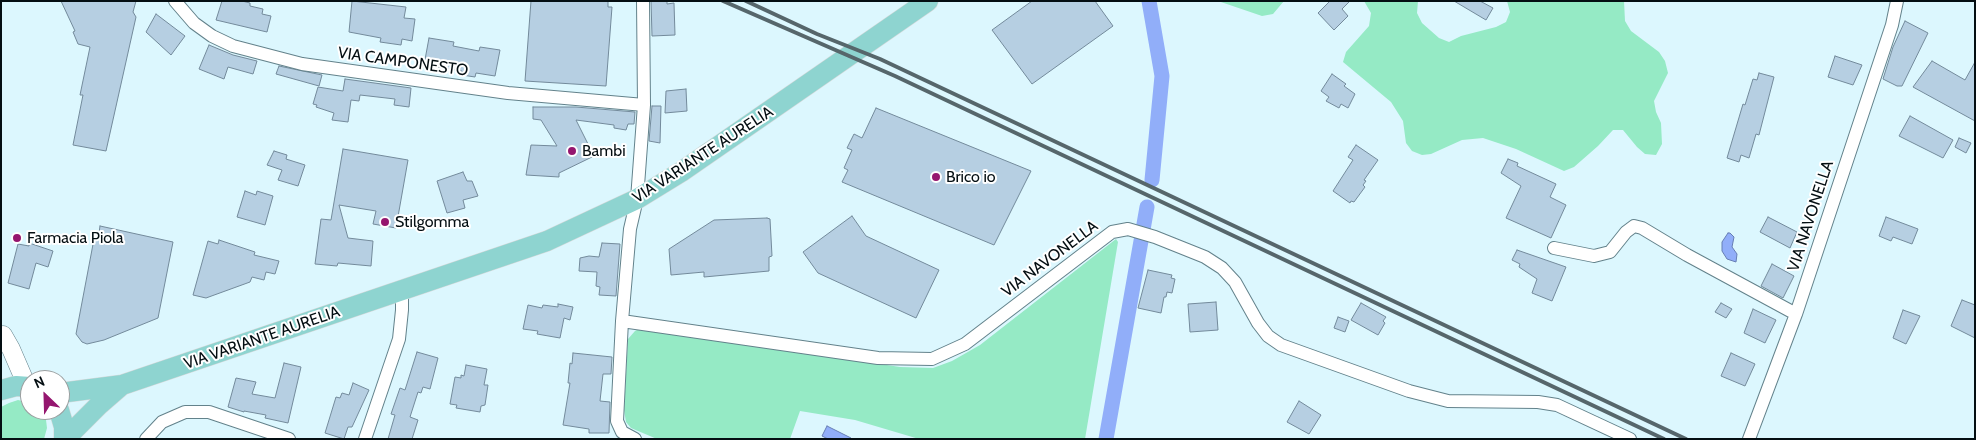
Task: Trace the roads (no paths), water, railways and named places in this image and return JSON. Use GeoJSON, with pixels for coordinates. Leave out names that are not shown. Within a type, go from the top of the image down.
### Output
{"type":"FeatureCollection","features":[{"type":"Feature","properties":{"kind":"main road","name":"VIA VARIANTE AURELIA"},"geometry":{"type":"LineString","coordinates":[[70,392],[122,386],[546,241],[637,199],[720,147],[928,1]]}},
{"type":"Feature","properties":{"kind":"main road"},"geometry":{"type":"LineString","coordinates":[[1,357],[2,331]]}},
{"type":"Feature","properties":{"kind":"main road"},"geometry":{"type":"LineString","coordinates":[[2,331],[21,370]]}},
{"type":"Feature","properties":{"kind":"main road"},"geometry":{"type":"LineString","coordinates":[[1,390],[20,386]]}},
{"type":"Feature","properties":{"kind":"main road","name":"VIA VARIANTE AURELIA"},"geometry":{"type":"LineString","coordinates":[[64,439],[122,386]]}},
{"type":"Feature","properties":{"kind":"main road"},"geometry":{"type":"LineString","coordinates":[[62,420],[64,439]]}},
{"type":"Feature","properties":{"kind":"street","name":"VIA CAMPONESTO"},"geometry":{"type":"LineString","coordinates":[[175,1],[194,23],[212,36],[233,46],[302,64],[508,93],[644,105]]}},
{"type":"Feature","properties":{"kind":"street"},"geometry":{"type":"LineString","coordinates":[[635,439],[622,432],[617,421],[622,320],[630,229],[637,199],[644,105],[643,1]]}},
{"type":"Feature","properties":{"kind":"street","name":"VIA NAVONELLA"},"geometry":{"type":"LineString","coordinates":[[1749,439],[1796,314],[1892,25],[1897,1]]}},
{"type":"Feature","properties":{"kind":"street"},"geometry":{"type":"LineString","coordinates":[[1554,248],[1594,256],[1610,252],[1626,232],[1634,226],[1642,228],[1687,255],[1796,314]]}},
{"type":"Feature","properties":{"kind":"street","name":"VIA NAVONELLA"},"geometry":{"type":"LineString","coordinates":[[622,320],[878,358],[932,359],[947,354],[965,344],[1112,232],[1128,229],[1155,236],[1205,257],[1222,268],[1235,282],[1258,323],[1268,336],[1281,345],[1409,391],[1448,401],[1538,402],[1557,405],[1630,439]]}},
{"type":"Feature","properties":{"kind":"street"},"geometry":{"type":"LineString","coordinates":[[365,439],[399,339],[402,291]]}},
{"type":"Feature","properties":{"kind":"street"},"geometry":{"type":"LineString","coordinates":[[146,439],[162,422],[185,412],[209,412],[289,439]]}},
{"type":"Feature","properties":{"kind":"water"},"geometry":{"type":"Polygon","coordinates":[[[1728,233],[1734,237],[1732,247],[1737,254],[1736,262],[1727,259],[1722,251],[1722,242],[1728,233]]]}},
{"type":"Feature","properties":{"kind":"water"},"geometry":{"type":"Polygon","coordinates":[[[827,426],[851,439],[828,439],[822,436],[827,426]]]}},
{"type":"Feature","properties":{"kind":"waterway"},"geometry":{"type":"LineString","coordinates":[[1149,1],[1162,76],[1152,180]]}},
{"type":"Feature","properties":{"kind":"waterway"},"geometry":{"type":"LineString","coordinates":[[1106,439],[1147,207]]}},
{"type":"Feature","properties":{"kind":"railway"},"geometry":{"type":"LineString","coordinates":[[723,1],[895,76],[1664,439]]}},
{"type":"Feature","properties":{"kind":"railway"},"geometry":{"type":"LineString","coordinates":[[746,1],[817,34],[880,59],[1686,439]]}},
{"type":"Feature","properties":{"kind":"place","name":"Bambi"},"geometry":{"type":"Point","coordinates":[572,151]}},
{"type":"Feature","properties":{"kind":"place","name":"Brico io"},"geometry":{"type":"Point","coordinates":[936,177]}},
{"type":"Feature","properties":{"kind":"place","name":"Stilgomma"},"geometry":{"type":"Point","coordinates":[385,222]}},
{"type":"Feature","properties":{"kind":"place","name":"Farmacia Piola"},"geometry":{"type":"Point","coordinates":[17,238]}}]}
